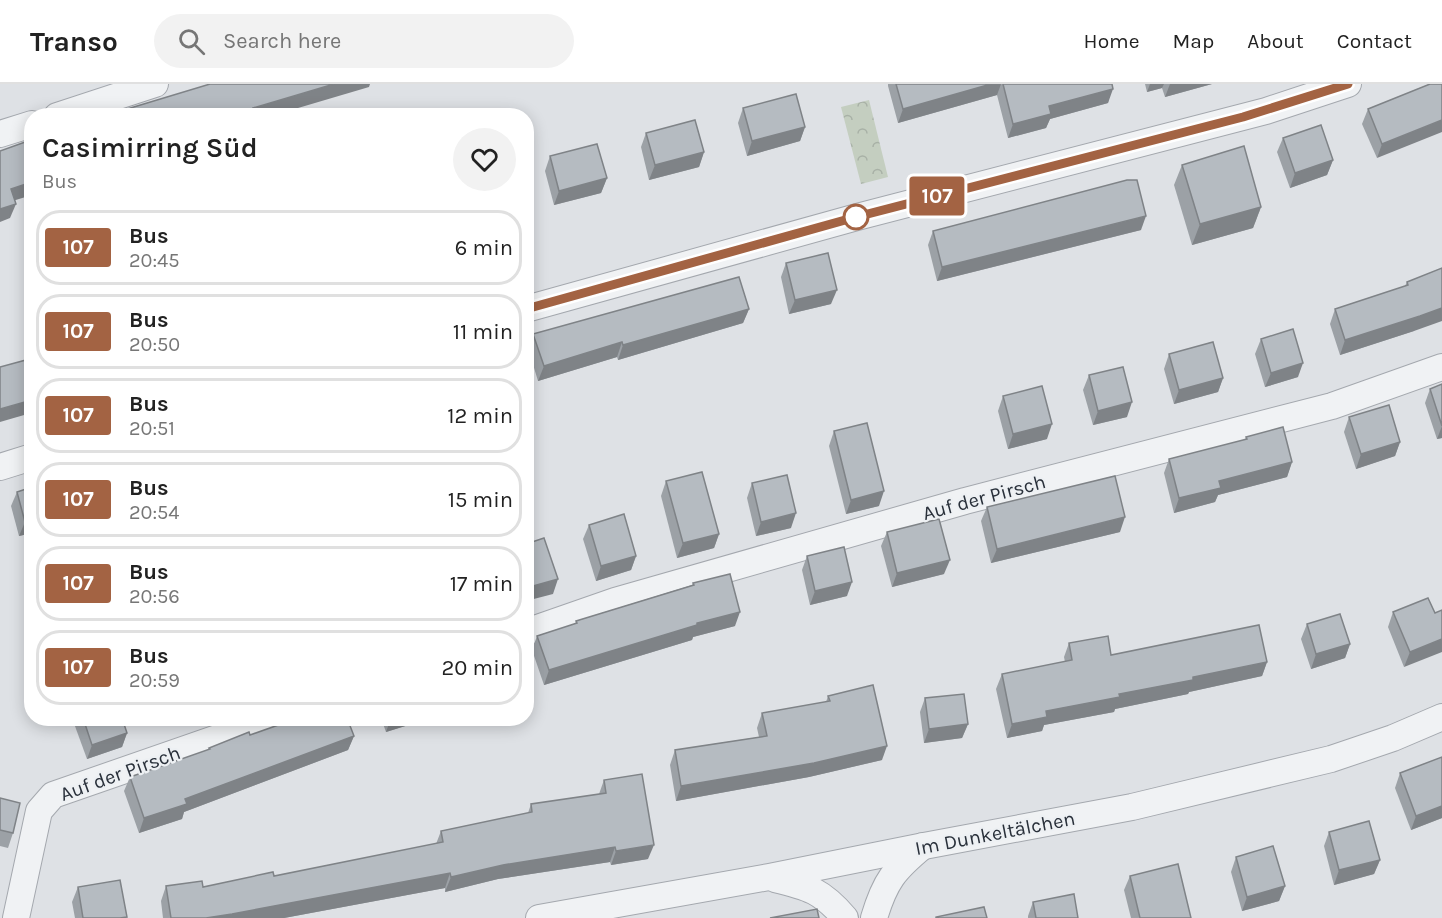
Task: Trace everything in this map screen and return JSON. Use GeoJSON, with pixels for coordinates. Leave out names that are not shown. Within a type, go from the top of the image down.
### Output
{"type":"FeatureCollection","features":[{"type":"Feature","properties":{"kind":"street"},"geometry":{"type":"LineString","coordinates":[[82,108],[155,84]]}},
{"type":"Feature","properties":{"kind":"street"},"geometry":{"type":"LineString","coordinates":[[534,307],[856,217],[1243,117],[1348,84]]}},
{"type":"Feature","properties":{"kind":"street"},"geometry":{"type":"LineString","coordinates":[[0,134],[24,126]]}},
{"type":"Feature","properties":{"kind":"street","name":"Auf der Pirsch"},"geometry":{"type":"LineString","coordinates":[[534,629],[615,601],[965,501],[1332,406],[1442,367]]}},
{"type":"Feature","properties":{"kind":"street"},"geometry":{"type":"LineString","coordinates":[[0,467],[24,460]]}},
{"type":"Feature","properties":{"kind":"street","name":"Im Dunkeltälchen"},"geometry":{"type":"LineString","coordinates":[[539,918],[769,877],[1132,807],[1331,759],[1394,738],[1442,717]]}},
{"type":"Feature","properties":{"kind":"street","name":"Auf der Pirsch"},"geometry":{"type":"LineString","coordinates":[[16,918],[39,811],[53,795],[252,726]]}},
{"type":"Feature","properties":{"kind":"street"},"geometry":{"type":"LineString","coordinates":[[874,918],[881,895],[891,875],[904,861],[924,846]]}},
{"type":"Feature","properties":{"kind":"street"},"geometry":{"type":"LineString","coordinates":[[769,877],[807,887],[830,900],[845,918]]}},
{"type":"Feature","properties":{"kind":"green space"},"geometry":{"type":"Polygon","coordinates":[[[869,100],[888,177],[861,184],[841,107],[869,100]]]}},
{"type":"Feature","properties":{"kind":"building"},"geometry":{"type":"Polygon","coordinates":[[[210,84],[334,84],[253,108],[130,108],[210,84]]]}},
{"type":"Feature","properties":{"kind":"building"},"geometry":{"type":"Polygon","coordinates":[[[896,84],[991,84],[903,109],[896,84]]]}},
{"type":"Feature","properties":{"kind":"building"},"geometry":{"type":"Polygon","coordinates":[[[1003,84],[1112,84],[1113,89],[1049,106],[1051,114],[1013,124],[1003,84]]]}},
{"type":"Feature","properties":{"kind":"building"},"geometry":{"type":"Polygon","coordinates":[[[1430,84],[1442,84],[1442,120],[1382,144],[1368,109],[1430,84]]]}},
{"type":"Feature","properties":{"kind":"building"},"geometry":{"type":"Polygon","coordinates":[[[796,94],[805,127],[752,141],[743,108],[796,94]]]}},
{"type":"Feature","properties":{"kind":"building"},"geometry":{"type":"Polygon","coordinates":[[[695,120],[704,152],[655,165],[646,133],[695,120]]]}},
{"type":"Feature","properties":{"kind":"building"},"geometry":{"type":"Polygon","coordinates":[[[1321,125],[1333,160],[1295,173],[1283,138],[1321,125]]]}},
{"type":"Feature","properties":{"kind":"building"},"geometry":{"type":"Polygon","coordinates":[[[24,142],[24,185],[11,189],[16,204],[0,209],[0,151],[24,142]]]}},
{"type":"Feature","properties":{"kind":"building"},"geometry":{"type":"Polygon","coordinates":[[[597,144],[607,178],[559,191],[550,156],[597,144]]]}},
{"type":"Feature","properties":{"kind":"building"},"geometry":{"type":"Polygon","coordinates":[[[1244,146],[1261,207],[1200,224],[1182,165],[1244,146]]]}},
{"type":"Feature","properties":{"kind":"building"},"geometry":{"type":"Polygon","coordinates":[[[1127,180],[1137,180],[1146,216],[942,267],[933,231],[1127,180]]]}},
{"type":"Feature","properties":{"kind":"building"},"geometry":{"type":"Polygon","coordinates":[[[828,253],[837,290],[795,300],[786,263],[828,253]]]}},
{"type":"Feature","properties":{"kind":"building"},"geometry":{"type":"Polygon","coordinates":[[[1442,268],[1442,308],[1345,340],[1335,309],[1408,285],[1407,282],[1442,268]]]}},
{"type":"Feature","properties":{"kind":"building"},"geometry":{"type":"Polygon","coordinates":[[[739,277],[749,309],[623,345],[622,342],[544,366],[534,334],[739,277]]]}},
{"type":"Feature","properties":{"kind":"building"},"geometry":{"type":"Polygon","coordinates":[[[1293,329],[1303,363],[1271,373],[1261,339],[1293,329]]]}},
{"type":"Feature","properties":{"kind":"building"},"geometry":{"type":"Polygon","coordinates":[[[1213,342],[1223,378],[1179,390],[1169,354],[1213,342]]]}},
{"type":"Feature","properties":{"kind":"building"},"geometry":{"type":"Polygon","coordinates":[[[24,361],[24,402],[0,409],[0,367],[24,361]]]}},
{"type":"Feature","properties":{"kind":"building"},"geometry":{"type":"Polygon","coordinates":[[[1123,367],[1132,402],[1098,411],[1089,375],[1123,367]]]}},
{"type":"Feature","properties":{"kind":"building"},"geometry":{"type":"Polygon","coordinates":[[[1442,384],[1442,426],[1430,389],[1442,384]]]}},
{"type":"Feature","properties":{"kind":"building"},"geometry":{"type":"Polygon","coordinates":[[[1042,386],[1052,424],[1013,434],[1003,396],[1042,386]]]}},
{"type":"Feature","properties":{"kind":"building"},"geometry":{"type":"Polygon","coordinates":[[[1389,405],[1400,442],[1361,454],[1349,417],[1389,405]]]}},
{"type":"Feature","properties":{"kind":"building"},"geometry":{"type":"Polygon","coordinates":[[[867,423],[884,491],[851,500],[834,431],[867,423]]]}},
{"type":"Feature","properties":{"kind":"building"},"geometry":{"type":"Polygon","coordinates":[[[1283,427],[1292,462],[1219,481],[1221,488],[1179,498],[1169,459],[1247,439],[1246,437],[1283,427]]]}},
{"type":"Feature","properties":{"kind":"building"},"geometry":{"type":"Polygon","coordinates":[[[702,472],[719,534],[683,543],[666,481],[702,472]]]}},
{"type":"Feature","properties":{"kind":"building"},"geometry":{"type":"Polygon","coordinates":[[[787,475],[796,513],[761,522],[752,483],[787,475]]]}},
{"type":"Feature","properties":{"kind":"building"},"geometry":{"type":"Polygon","coordinates":[[[1115,476],[1125,517],[997,549],[987,507],[1115,476]]]}},
{"type":"Feature","properties":{"kind":"building"},"geometry":{"type":"Polygon","coordinates":[[[24,490],[24,518],[17,492],[24,490]]]}},
{"type":"Feature","properties":{"kind":"building"},"geometry":{"type":"Polygon","coordinates":[[[624,514],[636,556],[601,566],[589,525],[624,514]]]}},
{"type":"Feature","properties":{"kind":"building"},"geometry":{"type":"Polygon","coordinates":[[[939,519],[950,560],[897,573],[887,532],[939,519]]]}},
{"type":"Feature","properties":{"kind":"building"},"geometry":{"type":"Polygon","coordinates":[[[544,538],[558,579],[534,586],[534,541],[544,538]]]}},
{"type":"Feature","properties":{"kind":"building"},"geometry":{"type":"Polygon","coordinates":[[[844,547],[852,582],[815,591],[807,556],[844,547]]]}},
{"type":"Feature","properties":{"kind":"building"},"geometry":{"type":"Polygon","coordinates":[[[730,574],[740,612],[697,623],[697,625],[549,670],[537,636],[577,623],[576,621],[694,585],[693,583],[730,574]]]}},
{"type":"Feature","properties":{"kind":"building"},"geometry":{"type":"Polygon","coordinates":[[[1428,598],[1435,613],[1442,610],[1442,639],[1410,652],[1393,612],[1428,598]]]}},
{"type":"Feature","properties":{"kind":"building"},"geometry":{"type":"Polygon","coordinates":[[[1340,614],[1350,644],[1316,654],[1307,624],[1340,614]]]}},
{"type":"Feature","properties":{"kind":"building"},"geometry":{"type":"Polygon","coordinates":[[[1259,625],[1267,662],[1193,677],[1193,680],[1119,694],[1120,697],[1046,711],[1047,717],[1012,724],[1002,674],[1072,660],[1069,643],[1108,636],[1111,655],[1259,625]]]}},
{"type":"Feature","properties":{"kind":"building"},"geometry":{"type":"Polygon","coordinates":[[[873,685],[887,746],[814,763],[681,786],[675,750],[767,736],[762,713],[830,701],[828,696],[873,685]]]}},
{"type":"Feature","properties":{"kind":"building"},"geometry":{"type":"Polygon","coordinates":[[[964,694],[968,724],[929,729],[925,698],[964,694]]]}},
{"type":"Feature","properties":{"kind":"building"},"geometry":{"type":"Polygon","coordinates":[[[86,726],[125,726],[127,733],[92,745],[86,726]]]}},
{"type":"Feature","properties":{"kind":"building"},"geometry":{"type":"Polygon","coordinates":[[[275,726],[350,726],[354,736],[185,799],[187,804],[144,818],[130,777],[210,749],[249,732],[250,735],[275,726]]]}},
{"type":"Feature","properties":{"kind":"building"},"geometry":{"type":"Polygon","coordinates":[[[1442,757],[1442,806],[1416,816],[1400,773],[1442,757]]]}},
{"type":"Feature","properties":{"kind":"building"},"geometry":{"type":"Polygon","coordinates":[[[642,774],[654,845],[616,851],[615,847],[503,865],[451,877],[450,873],[206,918],[171,918],[166,886],[202,881],[203,887],[273,872],[274,876],[443,842],[441,831],[532,812],[531,804],[606,793],[604,780],[642,774]]]}},
{"type":"Feature","properties":{"kind":"building"},"geometry":{"type":"Polygon","coordinates":[[[0,798],[20,803],[13,833],[0,830],[0,798]]]}},
{"type":"Feature","properties":{"kind":"building"},"geometry":{"type":"Polygon","coordinates":[[[1369,821],[1380,860],[1339,870],[1329,832],[1369,821]]]}},
{"type":"Feature","properties":{"kind":"building"},"geometry":{"type":"Polygon","coordinates":[[[1273,846],[1285,886],[1247,897],[1236,857],[1273,846]]]}},
{"type":"Feature","properties":{"kind":"building"},"geometry":{"type":"Polygon","coordinates":[[[1178,864],[1191,918],[1140,918],[1130,876],[1178,864]]]}},
{"type":"Feature","properties":{"kind":"building"},"geometry":{"type":"Polygon","coordinates":[[[120,880],[127,917],[83,918],[78,887],[120,880]]]}},
{"type":"Feature","properties":{"kind":"building"},"geometry":{"type":"Polygon","coordinates":[[[1074,894],[1078,918],[1036,918],[1033,902],[1074,894]]]}},
{"type":"Feature","properties":{"kind":"building"},"geometry":{"type":"Polygon","coordinates":[[[984,907],[987,918],[936,918],[936,917],[984,907]]]}},
{"type":"Feature","properties":{"kind":"building"},"geometry":{"type":"Polygon","coordinates":[[[817,909],[819,918],[770,918],[817,909]]]}},
{"type":"Feature","properties":{"kind":"bus line","name":"107"},"geometry":{"type":"LineString","coordinates":[[534,307],[856,217],[1266,111],[1348,84]]}}]}
